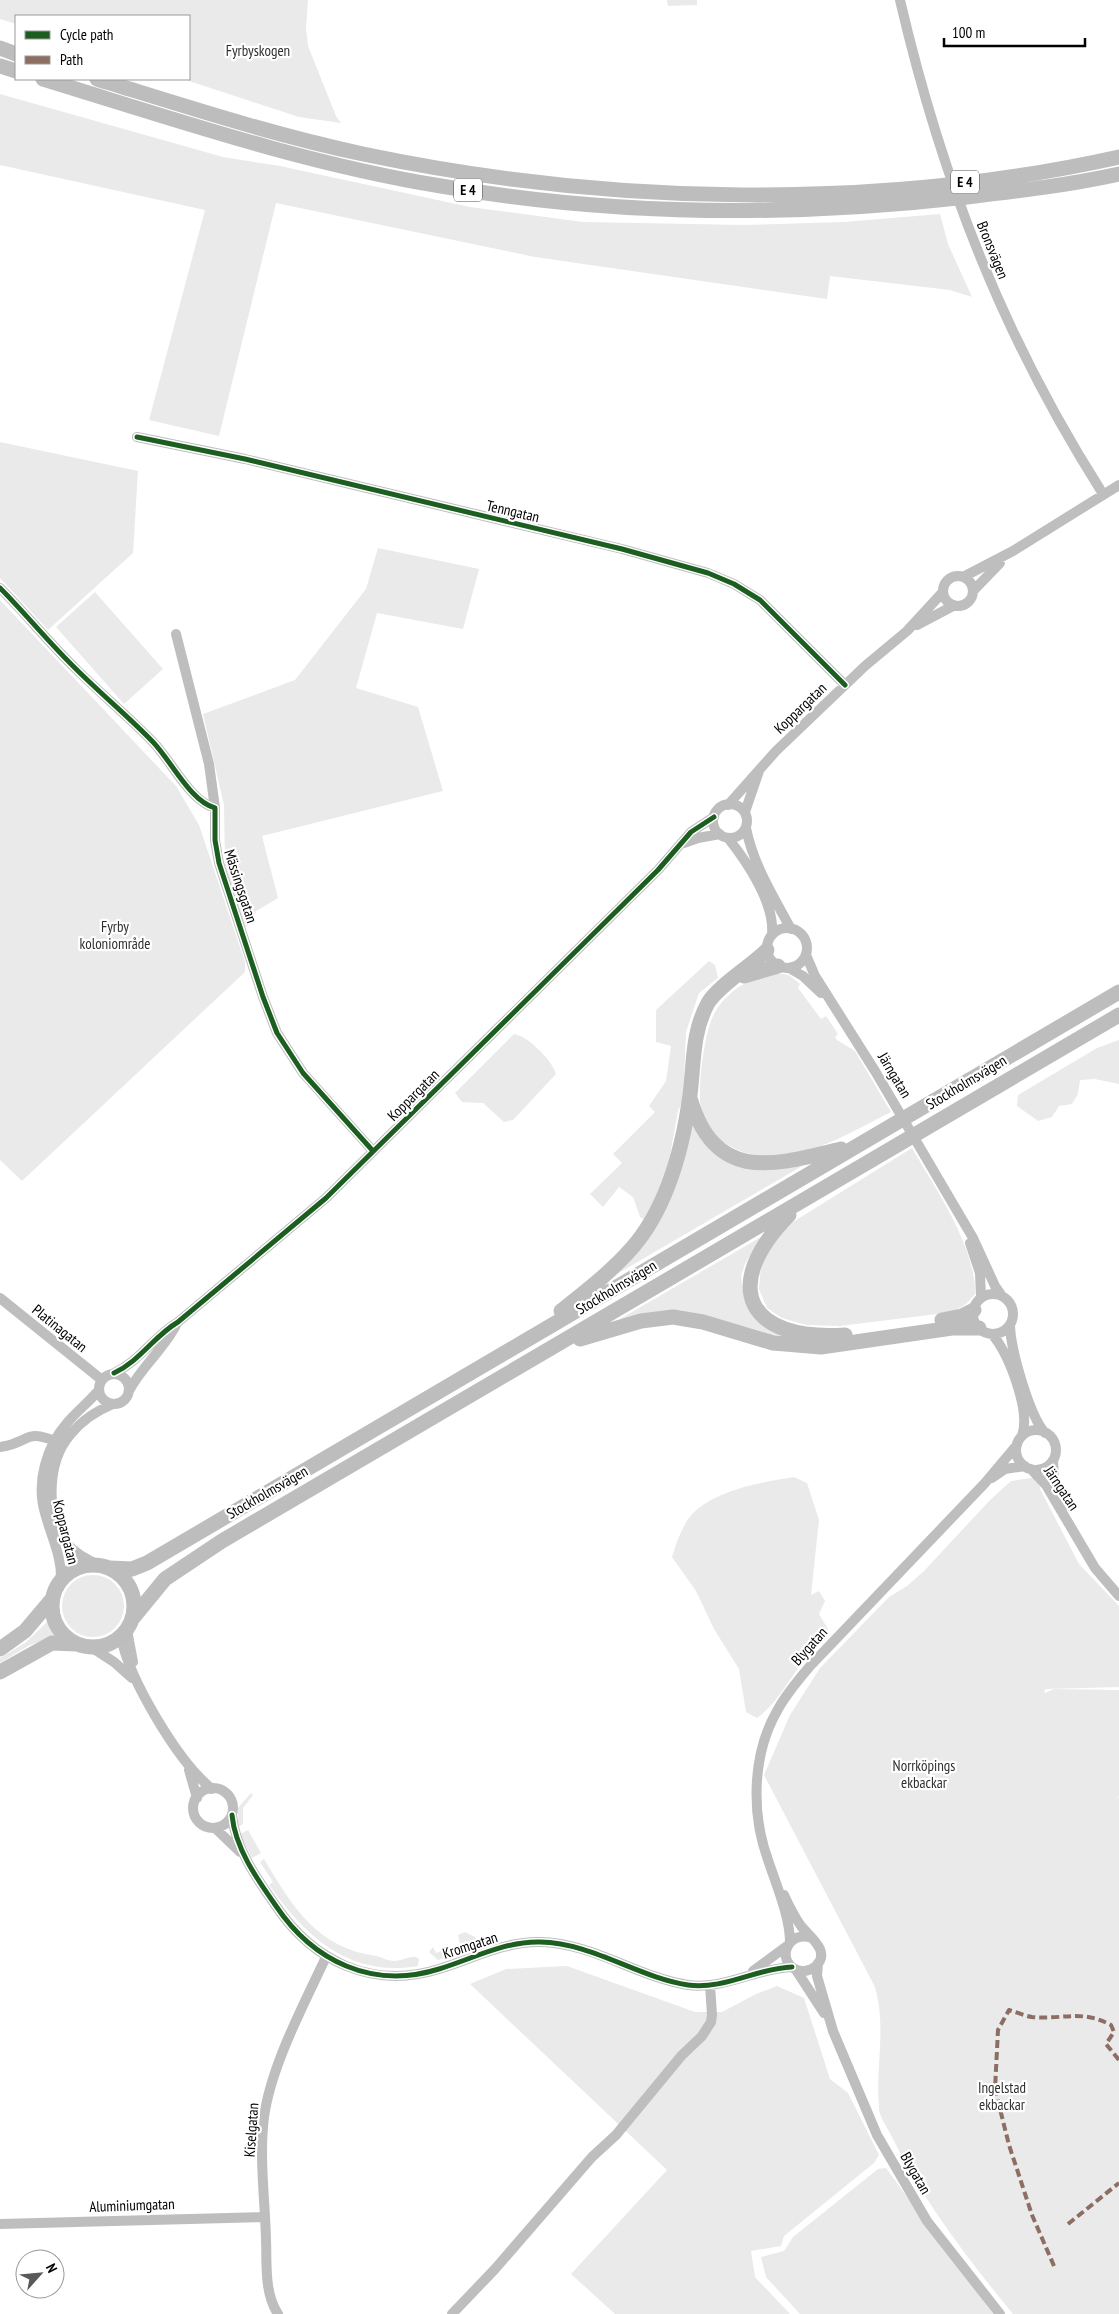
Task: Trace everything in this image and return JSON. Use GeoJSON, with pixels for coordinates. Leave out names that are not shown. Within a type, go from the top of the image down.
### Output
{"type":"FeatureCollection","features":[{"type":"Feature","properties":{"kind":"highway"},"geometry":{"type":"LineString","coordinates":[[0,48],[15,54]]}},
{"type":"Feature","properties":{"kind":"highway"},"geometry":{"type":"LineString","coordinates":[[0,66],[15,71]]}},
{"type":"Feature","properties":{"kind":"highway","name":"E 4"},"geometry":{"type":"LineString","coordinates":[[45,80],[272,149],[440,186],[549,201],[707,210],[821,210],[906,204],[1029,190],[1119,174]]}},
{"type":"Feature","properties":{"kind":"highway","name":"E 4"},"geometry":{"type":"LineString","coordinates":[[100,80],[276,132],[361,154],[443,169],[582,187],[640,191],[746,194],[902,190],[1027,174],[1119,157]]}},
{"type":"Feature","properties":{"kind":"highway"},"geometry":{"type":"LineString","coordinates":[[519,1344],[618,1263],[633,1246],[656,1213],[673,1174],[690,1095],[694,1044],[703,1013],[714,994],[767,950]]}},
{"type":"Feature","properties":{"kind":"highway"},"geometry":{"type":"LineString","coordinates":[[733,980],[757,971],[784,967]]}},
{"type":"Feature","properties":{"kind":"highway","name":"Stockholmsvägen"},"geometry":{"type":"LineString","coordinates":[[104,1566],[132,1569],[147,1563],[1119,992]]}},
{"type":"Feature","properties":{"kind":"highway","name":"Stockholmsvägen"},"geometry":{"type":"LineString","coordinates":[[127,1628],[154,1590],[182,1566],[1119,1014]]}},
{"type":"Feature","properties":{"kind":"highway"},"geometry":{"type":"LineString","coordinates":[[690,1095],[696,1119],[704,1134],[715,1147],[728,1155],[742,1160],[768,1164],[787,1162],[859,1144]]}},
{"type":"Feature","properties":{"kind":"highway"},"geometry":{"type":"LineString","coordinates":[[804,1200],[770,1234],[759,1250],[753,1266],[749,1292],[752,1301],[759,1311],[770,1322],[790,1332],[825,1336],[962,1316],[978,1304]]}},
{"type":"Feature","properties":{"kind":"highway"},"geometry":{"type":"LineString","coordinates":[[554,1346],[623,1326],[673,1317],[703,1322],[773,1343],[821,1347],[952,1328],[985,1331]]}},
{"type":"Feature","properties":{"kind":"highway"},"geometry":{"type":"LineString","coordinates":[[0,1649],[25,1631],[52,1599],[61,1580],[74,1569],[104,1566],[118,1572],[129,1585],[135,1601],[127,1628],[108,1645],[84,1646],[52,1643],[0,1672]]}},
{"type":"Feature","properties":{"kind":"highway"},"geometry":{"type":"LineString","coordinates":[[52,1599],[53,1615],[59,1630],[84,1646]]}},
{"type":"Feature","properties":{"kind":"street","name":"Bronsvägen"},"geometry":{"type":"LineString","coordinates":[[900,0],[922,90],[940,149],[970,234],[999,303],[1032,372],[1103,494]]}},
{"type":"Feature","properties":{"kind":"street","name":"Tenngatan"},"geometry":{"type":"LineString","coordinates":[[137,437],[245,459],[622,549],[708,573],[734,584],[760,600],[845,685]]}},
{"type":"Feature","properties":{"kind":"street"},"geometry":{"type":"LineString","coordinates":[[1013,551],[973,591],[967,604],[953,606],[946,601],[942,593],[944,585],[950,578],[963,577],[1013,551],[1119,485]]}},
{"type":"Feature","properties":{"kind":"street"},"geometry":{"type":"LineString","coordinates":[[963,577],[970,582],[973,591]]}},
{"type":"Feature","properties":{"kind":"street"},"geometry":{"type":"LineString","coordinates":[[0,588],[75,668],[152,741],[171,762],[195,796],[206,805],[215,808]]}},
{"type":"Feature","properties":{"kind":"street","name":"Koppargatan"},"geometry":{"type":"LineString","coordinates":[[728,804],[760,768],[845,685],[907,631],[942,593]]}},
{"type":"Feature","properties":{"kind":"street","name":"Koppargatan"},"geometry":{"type":"LineString","coordinates":[[907,631],[953,606]]}},
{"type":"Feature","properties":{"kind":"street","name":"Mässingsgatan"},"geometry":{"type":"LineString","coordinates":[[176,634],[208,764],[215,808],[215,840],[219,863],[263,997],[277,1033],[303,1073],[374,1151]]}},
{"type":"Feature","properties":{"kind":"street","name":"Koppargatan"},"geometry":{"type":"LineString","coordinates":[[745,812],[760,768]]}},
{"type":"Feature","properties":{"kind":"street"},"geometry":{"type":"LineString","coordinates":[[772,935],[783,929],[790,929],[796,931],[805,940],[806,955],[799,964],[784,967],[769,958],[767,950],[768,942],[772,935],[773,922],[768,905],[742,857],[724,836],[716,830],[714,817],[719,809],[728,804],[736,805],[745,812],[750,846],[758,867],[790,929]]}},
{"type":"Feature","properties":{"kind":"street","name":"Koppargatan"},"geometry":{"type":"LineString","coordinates":[[114,1373],[131,1364],[165,1329],[178,1322],[326,1198],[683,844],[700,824],[714,817]]}},
{"type":"Feature","properties":{"kind":"street"},"geometry":{"type":"LineString","coordinates":[[724,836],[738,836],[746,828]]}},
{"type":"Feature","properties":{"kind":"street","name":"Koppargatan"},"geometry":{"type":"LineString","coordinates":[[683,844],[698,838],[724,836]]}},
{"type":"Feature","properties":{"kind":"street","name":"Järngatan"},"geometry":{"type":"LineString","coordinates":[[806,955],[815,976],[875,1071],[973,1238],[1002,1296]]}},
{"type":"Feature","properties":{"kind":"street","name":"Järngatan"},"geometry":{"type":"LineString","coordinates":[[784,967],[803,976],[832,1004]]}},
{"type":"Feature","properties":{"kind":"street","name":"Järngatan"},"geometry":{"type":"LineString","coordinates":[[958,1215],[978,1265],[982,1281],[978,1304]]}},
{"type":"Feature","properties":{"kind":"street"},"geometry":{"type":"LineString","coordinates":[[991,1294],[1002,1296],[1012,1307],[1013,1317],[1010,1326],[1012,1345],[1032,1409],[1045,1433],[1054,1443],[1053,1460],[1044,1468],[1028,1468],[1016,1453],[1025,1417],[1016,1386],[1005,1353],[974,1319],[978,1304],[991,1294]]}},
{"type":"Feature","properties":{"kind":"street","name":"Platinagatan"},"geometry":{"type":"LineString","coordinates":[[0,1298],[100,1385]]}},
{"type":"Feature","properties":{"kind":"street","name":"Koppargatan"},"geometry":{"type":"LineString","coordinates":[[130,1389],[142,1369],[171,1335],[178,1322]]}},
{"type":"Feature","properties":{"kind":"street"},"geometry":{"type":"LineString","coordinates":[[985,1331],[999,1334],[1010,1326]]}},
{"type":"Feature","properties":{"kind":"street"},"geometry":{"type":"LineString","coordinates":[[114,1373],[121,1374],[126,1379],[130,1389],[126,1399],[113,1404],[103,1399],[100,1385],[114,1373]]}},
{"type":"Feature","properties":{"kind":"street","name":"Koppargatan"},"geometry":{"type":"LineString","coordinates":[[61,1580],[59,1556],[44,1511],[42,1489],[45,1466],[59,1443],[68,1422],[100,1385]]}},
{"type":"Feature","properties":{"kind":"street","name":"Koppargatan"},"geometry":{"type":"LineString","coordinates":[[104,1566],[68,1544],[56,1524],[53,1506],[53,1485],[59,1443],[81,1423],[113,1404]]}},
{"type":"Feature","properties":{"kind":"street"},"geometry":{"type":"LineString","coordinates":[[1020,1440],[1033,1430],[1045,1433]]}},
{"type":"Feature","properties":{"kind":"street"},"geometry":{"type":"LineString","coordinates":[[0,1447],[12,1445],[31,1435],[59,1443]]}},
{"type":"Feature","properties":{"kind":"street","name":"Blygatan"},"geometry":{"type":"LineString","coordinates":[[789,1944],[789,1926],[763,1843],[756,1794],[761,1754],[776,1712],[811,1665],[985,1483],[1020,1440]]}},
{"type":"Feature","properties":{"kind":"street","name":"Järngatan"},"geometry":{"type":"LineString","coordinates":[[1053,1460],[1054,1479],[1069,1524]]}},
{"type":"Feature","properties":{"kind":"street","name":"Järngatan"},"geometry":{"type":"LineString","coordinates":[[1028,1468],[1043,1481],[1095,1568],[1119,1596]]}},
{"type":"Feature","properties":{"kind":"street","name":"Blygatan"},"geometry":{"type":"LineString","coordinates":[[985,1483],[1005,1469],[1028,1468]]}},
{"type":"Feature","properties":{"kind":"street"},"geometry":{"type":"LineString","coordinates":[[127,1628],[127,1659],[137,1682],[188,1766],[212,1789]]}},
{"type":"Feature","properties":{"kind":"street"},"geometry":{"type":"LineString","coordinates":[[84,1646],[118,1666],[137,1682]]}},
{"type":"Feature","properties":{"kind":"street"},"geometry":{"type":"LineString","coordinates":[[188,1766],[197,1798]]}},
{"type":"Feature","properties":{"kind":"street"},"geometry":{"type":"LineString","coordinates":[[212,1789],[223,1791],[232,1804],[232,1815],[225,1824],[215,1828],[204,1826],[196,1817],[194,1805],[197,1798],[206,1790],[212,1789]]}},
{"type":"Feature","properties":{"kind":"street","name":"Kromgatan"},"geometry":{"type":"LineString","coordinates":[[232,1815],[235,1834],[246,1858],[290,1926],[309,1945],[326,1957],[357,1970],[376,1974],[409,1976],[439,1969],[512,1945],[541,1942],[578,1948],[678,1983],[710,1985],[744,1976],[794,1969]]}},
{"type":"Feature","properties":{"kind":"street","name":"Kromgatan"},"geometry":{"type":"LineString","coordinates":[[215,1828],[246,1858]]}},
{"type":"Feature","properties":{"kind":"street","name":"Blygatan"},"geometry":{"type":"LineString","coordinates":[[773,1874],[797,1919],[812,1938]]}},
{"type":"Feature","properties":{"kind":"street"},"geometry":{"type":"LineString","coordinates":[[801,1936],[812,1938],[820,1947],[818,1963],[806,1971],[794,1969],[786,1957],[789,1944],[801,1936]]}},
{"type":"Feature","properties":{"kind":"street","name":"Kromgatan"},"geometry":{"type":"LineString","coordinates":[[744,1976],[789,1944]]}},
{"type":"Feature","properties":{"kind":"street","name":"Kiselgatan"},"geometry":{"type":"LineString","coordinates":[[278,2314],[271,2297],[267,2271],[264,2118],[270,2091],[326,1957]]}},
{"type":"Feature","properties":{"kind":"street","name":"Blygatan"},"geometry":{"type":"LineString","coordinates":[[818,1963],[817,1976],[833,2031]]}},
{"type":"Feature","properties":{"kind":"street","name":"Blygatan"},"geometry":{"type":"LineString","coordinates":[[794,1969],[812,1992],[833,2031],[874,2128],[901,2180],[927,2221],[1000,2314]]}},
{"type":"Feature","properties":{"kind":"street"},"geometry":{"type":"LineString","coordinates":[[452,2314],[592,2157],[616,2136],[682,2055],[702,2036],[711,2022],[710,1985]]}},
{"type":"Feature","properties":{"kind":"street","name":"Aluminiumgatan"},"geometry":{"type":"LineString","coordinates":[[0,2224],[265,2217]]}},
{"type":"Feature","properties":{"kind":"green space","name":"Fyrbyskogen"},"geometry":{"type":"Polygon","coordinates":[[[0,0],[308,0],[306,28],[308,46],[336,116],[341,123],[299,117],[186,80],[190,80],[190,15],[15,15],[15,24],[0,19],[0,0]]]}},
{"type":"Feature","properties":{"kind":"green space"},"geometry":{"type":"Polygon","coordinates":[[[667,0],[697,0],[697,5],[668,6],[667,0]]]}},
{"type":"Feature","properties":{"kind":"green space"},"geometry":{"type":"Polygon","coordinates":[[[0,94],[223,157],[280,166],[470,207],[583,222],[744,225],[844,222],[940,214],[948,244],[972,297],[950,290],[830,276],[827,299],[535,257],[276,203],[219,436],[149,420],[205,210],[0,165],[0,94]]]}},
{"type":"Feature","properties":{"kind":"green space"},"geometry":{"type":"Polygon","coordinates":[[[0,442],[138,471],[133,553],[48,630],[0,578],[0,442]]]}},
{"type":"Feature","properties":{"kind":"green space"},"geometry":{"type":"Polygon","coordinates":[[[378,548],[479,569],[463,629],[377,613],[356,688],[418,707],[443,791],[262,836],[278,898],[256,911],[253,923],[245,927],[225,865],[224,805],[203,714],[295,680],[366,589],[378,548]]]}},
{"type":"Feature","properties":{"kind":"green space"},"geometry":{"type":"Polygon","coordinates":[[[95,592],[163,669],[124,704],[56,627],[95,592]]]}},
{"type":"Feature","properties":{"kind":"green space","name":"Fyrby koloniområde"},"geometry":{"type":"Polygon","coordinates":[[[0,600],[176,786],[199,825],[245,962],[245,972],[22,1181],[0,1160],[0,600]]]}},
{"type":"Feature","properties":{"kind":"green space"},"geometry":{"type":"Polygon","coordinates":[[[709,961],[715,965],[718,978],[699,993],[686,1032],[683,1100],[678,1111],[666,1177],[645,1220],[640,1217],[633,1197],[619,1187],[603,1207],[590,1194],[622,1163],[613,1154],[655,1112],[649,1106],[666,1081],[671,1046],[656,1042],[656,1010],[709,961]]]}},
{"type":"Feature","properties":{"kind":"green space"},"geometry":{"type":"Polygon","coordinates":[[[775,973],[789,975],[800,984],[798,988],[821,1019],[826,1016],[838,1034],[835,1037],[837,1040],[855,1051],[891,1112],[846,1135],[814,1148],[781,1156],[764,1156],[737,1150],[713,1134],[703,1118],[700,1081],[707,1035],[710,1023],[718,1007],[743,985],[775,973]]]}},
{"type":"Feature","properties":{"kind":"green space"},"geometry":{"type":"Polygon","coordinates":[[[514,1034],[533,1044],[545,1056],[556,1074],[513,1120],[504,1122],[483,1103],[462,1102],[455,1093],[514,1034]]]}},
{"type":"Feature","properties":{"kind":"green space"},"geometry":{"type":"Polygon","coordinates":[[[1119,1040],[1119,1084],[1095,1079],[1080,1080],[1078,1094],[1072,1104],[1059,1106],[1052,1117],[1038,1121],[1017,1106],[1018,1095],[1097,1048],[1119,1040]]]}},
{"type":"Feature","properties":{"kind":"green space"},"geometry":{"type":"Polygon","coordinates":[[[690,1118],[711,1150],[809,1162],[617,1274],[640,1249],[690,1118]]]}},
{"type":"Feature","properties":{"kind":"green space"},"geometry":{"type":"Polygon","coordinates":[[[912,1148],[952,1218],[969,1257],[974,1276],[975,1294],[966,1304],[953,1312],[840,1326],[806,1325],[782,1318],[767,1308],[759,1289],[761,1265],[770,1242],[793,1222],[912,1148]]]}},
{"type":"Feature","properties":{"kind":"green space"},"geometry":{"type":"Polygon","coordinates":[[[761,1237],[745,1264],[741,1276],[744,1299],[750,1311],[805,1338],[774,1338],[705,1317],[619,1323],[620,1319],[761,1237]]]}},
{"type":"Feature","properties":{"kind":"green space"},"geometry":{"type":"Polygon","coordinates":[[[794,1477],[807,1483],[819,1520],[811,1595],[819,1591],[825,1601],[819,1614],[828,1629],[822,1641],[807,1656],[772,1705],[757,1718],[746,1712],[739,1669],[714,1629],[696,1591],[672,1557],[681,1532],[689,1518],[710,1501],[737,1489],[794,1477]]]}},
{"type":"Feature","properties":{"kind":"green space","name":"Norrköpings ekbackar"},"geometry":{"type":"Polygon","coordinates":[[[1037,1477],[1041,1491],[1079,1564],[1119,1606],[1119,1687],[1046,1689],[1044,1691],[1045,1693],[1054,1689],[1119,1690],[1119,1796],[1114,1800],[1119,1797],[1119,2314],[1013,2314],[979,2272],[932,2206],[917,2183],[879,2111],[880,2018],[875,1987],[764,1775],[790,1715],[820,1668],[889,1597],[907,1586],[924,1571],[990,1500],[1011,1481],[1037,1477]]]}},
{"type":"Feature","properties":{"kind":"green space"},"geometry":{"type":"Polygon","coordinates":[[[93,1575],[110,1580],[115,1584],[119,1589],[124,1606],[119,1623],[115,1628],[110,1632],[93,1637],[76,1632],[71,1628],[67,1623],[62,1606],[67,1589],[71,1584],[76,1580],[93,1575]]]}},
{"type":"Feature","properties":{"kind":"green space"},"geometry":{"type":"Polygon","coordinates":[[[48,1621],[56,1635],[28,1646],[0,1663],[0,1658],[25,1643],[48,1621]]]}},
{"type":"Feature","properties":{"kind":"green space"},"geometry":{"type":"Polygon","coordinates":[[[251,1793],[253,1795],[243,1808],[243,1824],[238,1827],[238,1808],[251,1793]]]}},
{"type":"Feature","properties":{"kind":"green space"},"geometry":{"type":"Polygon","coordinates":[[[248,1830],[261,1853],[252,1858],[240,1834],[248,1830]]]}},
{"type":"Feature","properties":{"kind":"green space"},"geometry":{"type":"Polygon","coordinates":[[[264,1859],[296,1908],[322,1934],[338,1944],[355,1951],[389,1960],[397,1961],[416,1957],[419,1959],[418,1966],[393,1968],[371,1966],[350,1959],[331,1949],[298,1921],[283,1904],[269,1885],[273,1882],[260,1862],[264,1859]]]}},
{"type":"Feature","properties":{"kind":"green space"},"geometry":{"type":"Polygon","coordinates":[[[465,1932],[475,1937],[476,1942],[471,1949],[438,1960],[429,1952],[433,1947],[436,1953],[460,1944],[458,1935],[465,1932]]]}},
{"type":"Feature","properties":{"kind":"green space"},"geometry":{"type":"Polygon","coordinates":[[[567,1966],[695,2012],[722,2012],[756,1994],[777,1986],[804,1998],[830,2079],[848,2093],[879,2155],[874,2163],[784,2236],[781,2246],[751,2251],[755,2277],[790,2314],[615,2314],[571,2274],[667,2170],[470,1984],[506,1969],[567,1966]]]}},
{"type":"Feature","properties":{"kind":"green space"},"geometry":{"type":"Polygon","coordinates":[[[886,2168],[993,2314],[800,2314],[766,2277],[761,2257],[784,2251],[793,2237],[878,2169],[886,2168]]]}},
{"type":"Feature","properties":{"kind":"marked path"},"geometry":{"type":"LineString","coordinates":[[1054,2266],[1032,2215],[1009,2145],[995,2089],[998,2030],[1009,2010],[1023,2015],[1043,2018],[1090,2017],[1111,2025],[1114,2032],[1106,2044],[1119,2060]]}},
{"type":"Feature","properties":{"kind":"marked path"},"geometry":{"type":"LineString","coordinates":[[1068,2224],[1119,2183]]}},
{"type":"Feature","properties":{"kind":"cycle path"},"geometry":{"type":"LineString","coordinates":[[137,437],[245,459],[622,549],[708,573],[734,584],[760,600],[845,685]]}},
{"type":"Feature","properties":{"kind":"cycle path"},"geometry":{"type":"LineString","coordinates":[[0,588],[66,659],[153,742],[197,798],[215,808],[215,840],[219,863],[263,997],[277,1033],[303,1073],[373,1151]]}},
{"type":"Feature","properties":{"kind":"cycle path"},"geometry":{"type":"LineString","coordinates":[[114,1373],[132,1362],[169,1328],[326,1198],[658,870],[691,832],[714,817]]}},
{"type":"Feature","properties":{"kind":"cycle path"},"geometry":{"type":"LineString","coordinates":[[232,1815],[237,1839],[248,1863],[269,1896],[291,1925],[326,1956],[346,1966],[368,1973],[390,1976],[414,1975],[439,1969],[501,1947],[527,1942],[559,1944],[578,1948],[651,1975],[688,1985],[701,1986],[727,1982],[766,1971],[792,1967]]}},
{"type":"Feature","properties":{"kind":"park label","name":"Ingelstad ekbackar"},"geometry":{"type":"Point","coordinates":[1002,2096]}}]}
